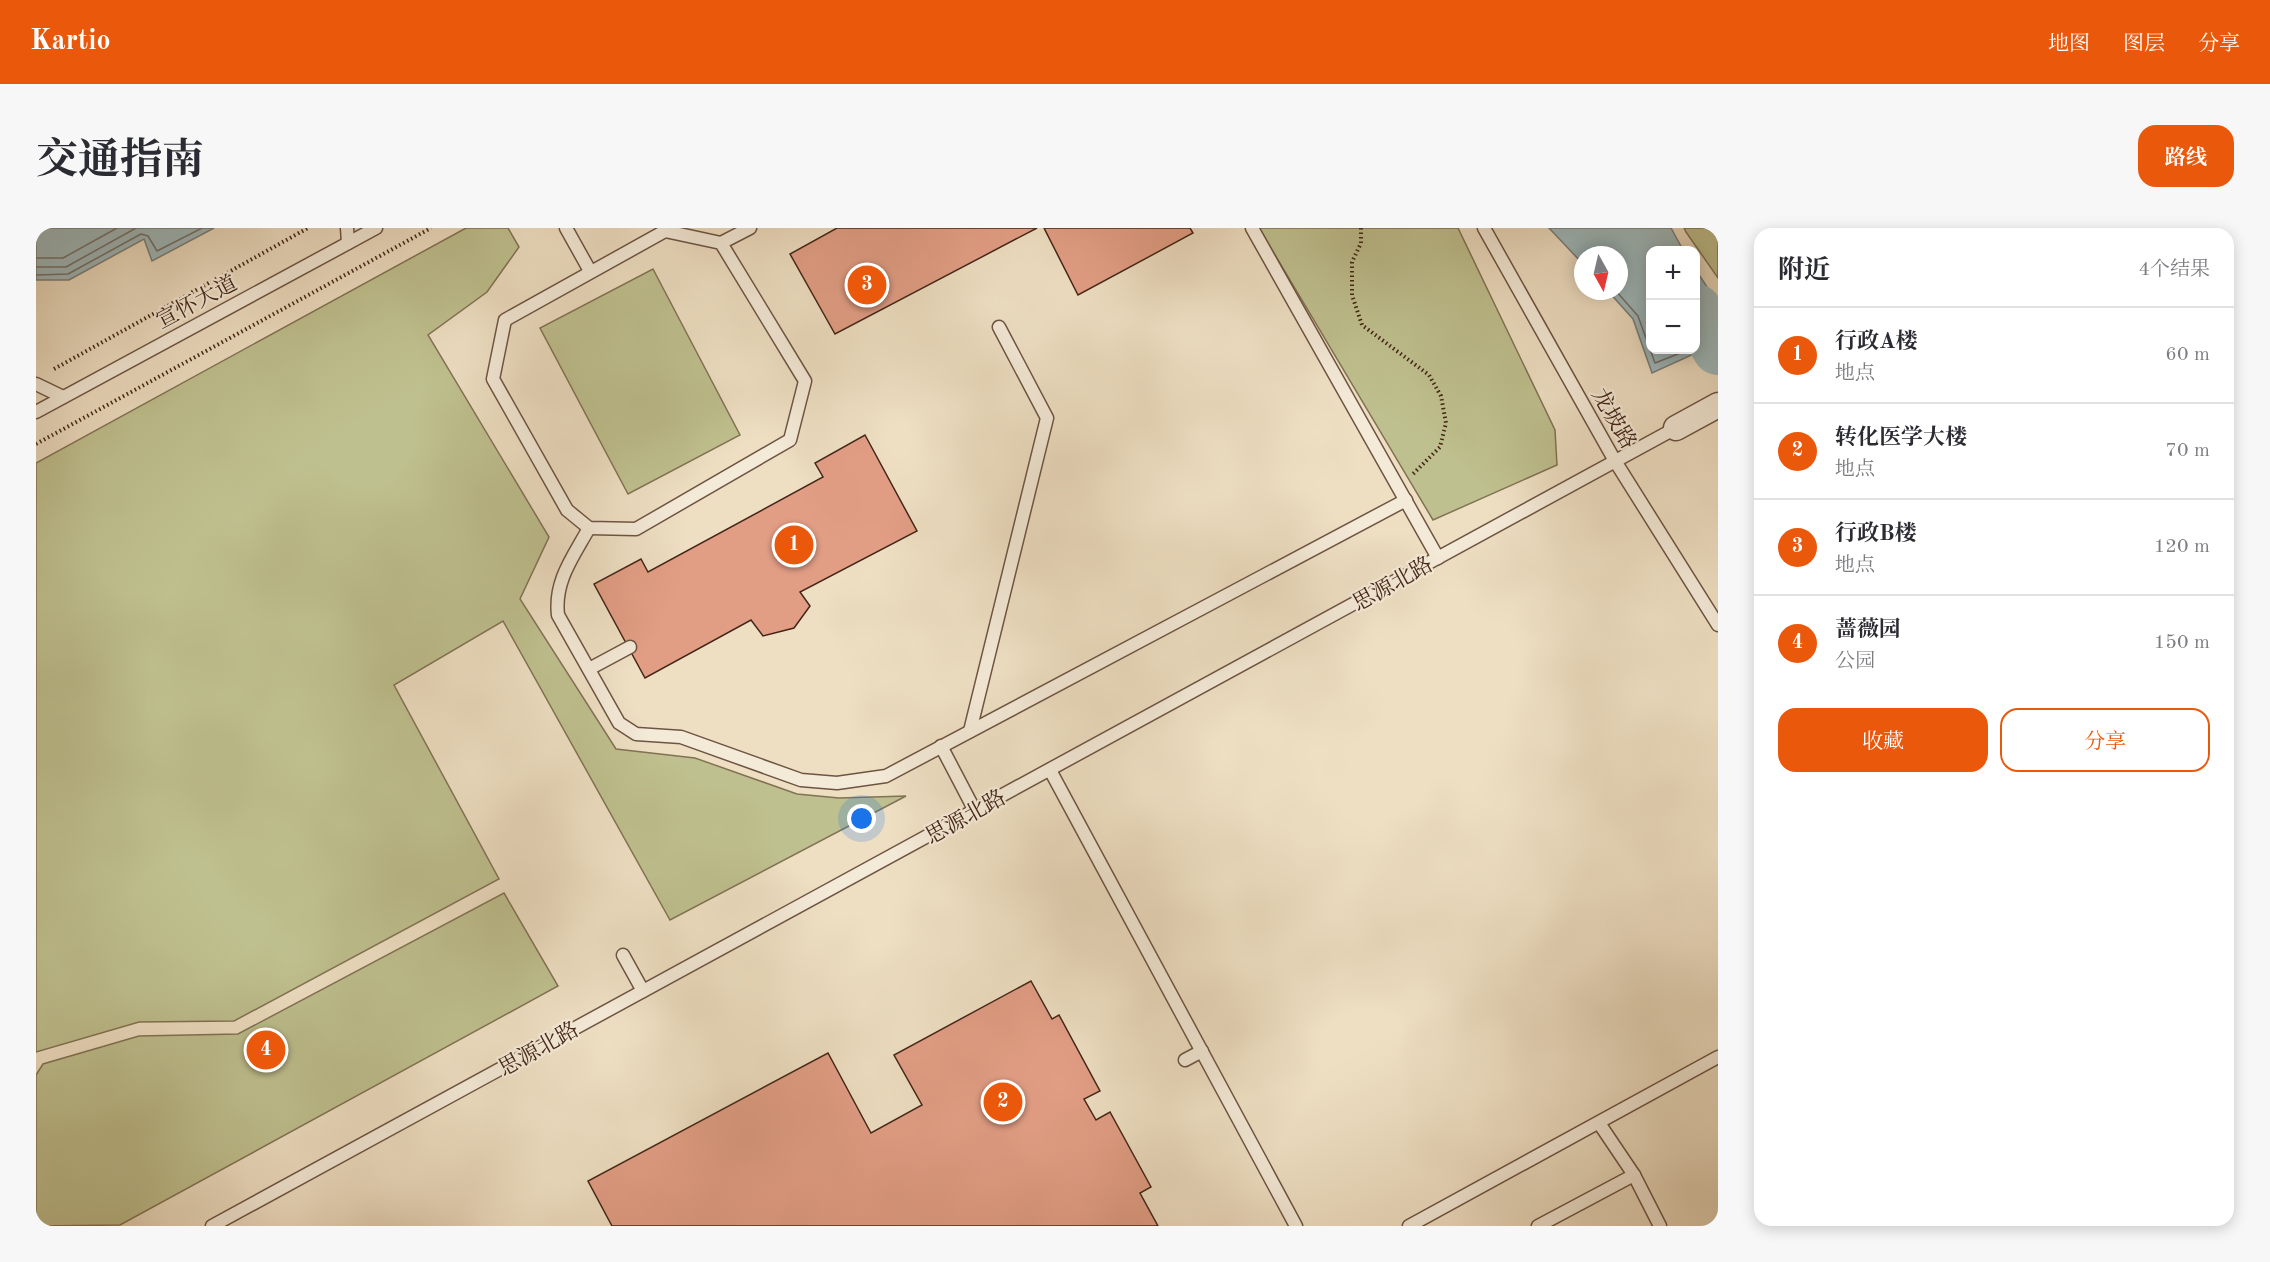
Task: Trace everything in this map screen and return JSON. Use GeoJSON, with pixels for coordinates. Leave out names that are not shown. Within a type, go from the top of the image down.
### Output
{"type":"FeatureCollection","features":[{"type":"Feature","properties":{"kind":"street","name":"思源北路"},"geometry":{"type":"LineString","coordinates":[[1676,428],[1718,405]]}},
{"type":"Feature","properties":{"kind":"lane"},"geometry":{"type":"LineString","coordinates":[[347,228],[348,243]]}},
{"type":"Feature","properties":{"kind":"lane","name":"宣怀大道"},"geometry":{"type":"LineString","coordinates":[[36,412],[376,228]]}},
{"type":"Feature","properties":{"kind":"lane"},"geometry":{"type":"LineString","coordinates":[[566,228],[590,270]]}},
{"type":"Feature","properties":{"kind":"lane"},"geometry":{"type":"LineString","coordinates":[[721,243],[805,381],[790,440],[636,529],[589,528],[567,510],[493,380],[506,320],[590,270],[665,231],[721,243],[750,228]]}},
{"type":"Feature","properties":{"kind":"lane"},"geometry":{"type":"LineString","coordinates":[[1252,228],[1438,558]]}},
{"type":"Feature","properties":{"kind":"lane","name":"龙坡路"},"geometry":{"type":"LineString","coordinates":[[1484,228],[1616,461],[1718,625]]}},
{"type":"Feature","properties":{"kind":"lane"},"geometry":{"type":"LineString","coordinates":[[970,731],[1047,418],[999,327]]}},
{"type":"Feature","properties":{"kind":"lane"},"geometry":{"type":"LineString","coordinates":[[36,384],[63,397]]}},
{"type":"Feature","properties":{"kind":"lane","name":"思源北路"},"geometry":{"type":"LineString","coordinates":[[212,1226],[1676,428]]}},
{"type":"Feature","properties":{"kind":"lane"},"geometry":{"type":"LineString","coordinates":[[589,528],[560,581],[556,597],[558,615],[619,723],[636,734],[681,737],[801,780],[837,783],[886,776],[1406,500]]}},
{"type":"Feature","properties":{"kind":"lane"},"geometry":{"type":"LineString","coordinates":[[589,669],[630,647]]}},
{"type":"Feature","properties":{"kind":"lane"},"geometry":{"type":"LineString","coordinates":[[941,746],[975,811]]}},
{"type":"Feature","properties":{"kind":"lane"},"geometry":{"type":"LineString","coordinates":[[1050,770],[1296,1226]]}},
{"type":"Feature","properties":{"kind":"lane"},"geometry":{"type":"LineString","coordinates":[[623,955],[643,991]]}},
{"type":"Feature","properties":{"kind":"lane"},"geometry":{"type":"LineString","coordinates":[[1185,1060],[1202,1051]]}},
{"type":"Feature","properties":{"kind":"lane"},"geometry":{"type":"LineString","coordinates":[[1409,1226],[1718,1057]]}},
{"type":"Feature","properties":{"kind":"lane"},"geometry":{"type":"LineString","coordinates":[[1599,1123],[1634,1175],[1660,1226]]}},
{"type":"Feature","properties":{"kind":"lane"},"geometry":{"type":"LineString","coordinates":[[1538,1226],[1634,1175]]}},
{"type":"Feature","properties":{"kind":"path"},"geometry":{"type":"LineString","coordinates":[[46,373],[308,228]]}},
{"type":"Feature","properties":{"kind":"path"},"geometry":{"type":"LineString","coordinates":[[36,444],[431,228]]}},
{"type":"Feature","properties":{"kind":"path"},"geometry":{"type":"LineString","coordinates":[[1361,228],[1361,243],[1352,262],[1352,295],[1362,325],[1429,375],[1441,396],[1446,423],[1440,447],[1399,488]]}},
{"type":"Feature","properties":{"kind":"green space"},"geometry":{"type":"Polygon","coordinates":[[[466,228],[508,228],[519,247],[487,292],[428,335],[549,537],[520,599],[616,749],[695,758],[797,794],[839,798],[906,796],[670,920],[503,621],[394,685],[499,879],[234,1021],[139,1022],[36,1052],[36,463],[466,228]]]}},
{"type":"Feature","properties":{"kind":"green space"},"geometry":{"type":"Polygon","coordinates":[[[1259,228],[1458,228],[1555,430],[1557,465],[1433,520],[1259,228]]]}},
{"type":"Feature","properties":{"kind":"green space"},"geometry":{"type":"Polygon","coordinates":[[[1684,228],[1718,228],[1718,278],[1700,252],[1700,246],[1696,246],[1684,228]]]}},
{"type":"Feature","properties":{"kind":"green space"},"geometry":{"type":"Polygon","coordinates":[[[653,269],[740,435],[628,494],[540,328],[653,269]]]}},
{"type":"Feature","properties":{"kind":"green space"},"geometry":{"type":"Polygon","coordinates":[[[504,893],[558,986],[120,1225],[36,1226],[36,1075],[43,1064],[139,1036],[238,1034],[504,893]]]}},
{"type":"Feature","properties":{"kind":"water"},"geometry":{"type":"Polygon","coordinates":[[[36,228],[214,228],[152,261],[144,239],[69,280],[36,280],[36,228]]]}},
{"type":"Feature","properties":{"kind":"water"},"geometry":{"type":"Polygon","coordinates":[[[1549,228],[1671,228],[1681,246],[1646,246],[1646,354],[1694,354],[1652,373],[1633,319],[1616,300],[1628,300],[1628,246],[1574,246],[1574,254],[1549,228]]]}},
{"type":"Feature","properties":{"kind":"water"},"geometry":{"type":"Polygon","coordinates":[[[1700,276],[1718,304],[1718,343],[1700,351],[1700,276]]]}},
{"type":"Feature","properties":{"kind":"building"},"geometry":{"type":"Polygon","coordinates":[[[837,228],[1037,228],[835,334],[790,254],[837,228]]]}},
{"type":"Feature","properties":{"kind":"building"},"geometry":{"type":"Polygon","coordinates":[[[1044,228],[1190,228],[1193,233],[1078,295],[1044,228]]]}},
{"type":"Feature","properties":{"kind":"building"},"geometry":{"type":"Polygon","coordinates":[[[865,435],[917,531],[800,592],[810,606],[794,628],[763,636],[751,620],[645,678],[594,584],[641,559],[648,572],[823,477],[815,463],[865,435]]]}},
{"type":"Feature","properties":{"kind":"building"},"geometry":{"type":"Polygon","coordinates":[[[1031,981],[1052,1019],[1059,1015],[1100,1091],[1084,1099],[1096,1120],[1110,1112],[1151,1187],[1140,1193],[1158,1226],[612,1226],[588,1181],[828,1053],[871,1133],[922,1105],[894,1055],[1031,981]]]}},
{"type":"Feature","properties":{"kind":"waterway"},"geometry":{"type":"LineString","coordinates":[[1700,317],[1718,349]]}},
{"type":"Feature","properties":{"kind":"place","name":"行政B楼"},"geometry":{"type":"Point","coordinates":[867,285]}},
{"type":"Feature","properties":{"kind":"place","name":"行政A楼"},"geometry":{"type":"Point","coordinates":[794,545]}},
{"type":"Feature","properties":{"kind":"place","name":"蔷薇园"},"geometry":{"type":"Point","coordinates":[266,1050]}},
{"type":"Feature","properties":{"kind":"place","name":"转化医学大楼"},"geometry":{"type":"Point","coordinates":[1003,1102]}}]}
